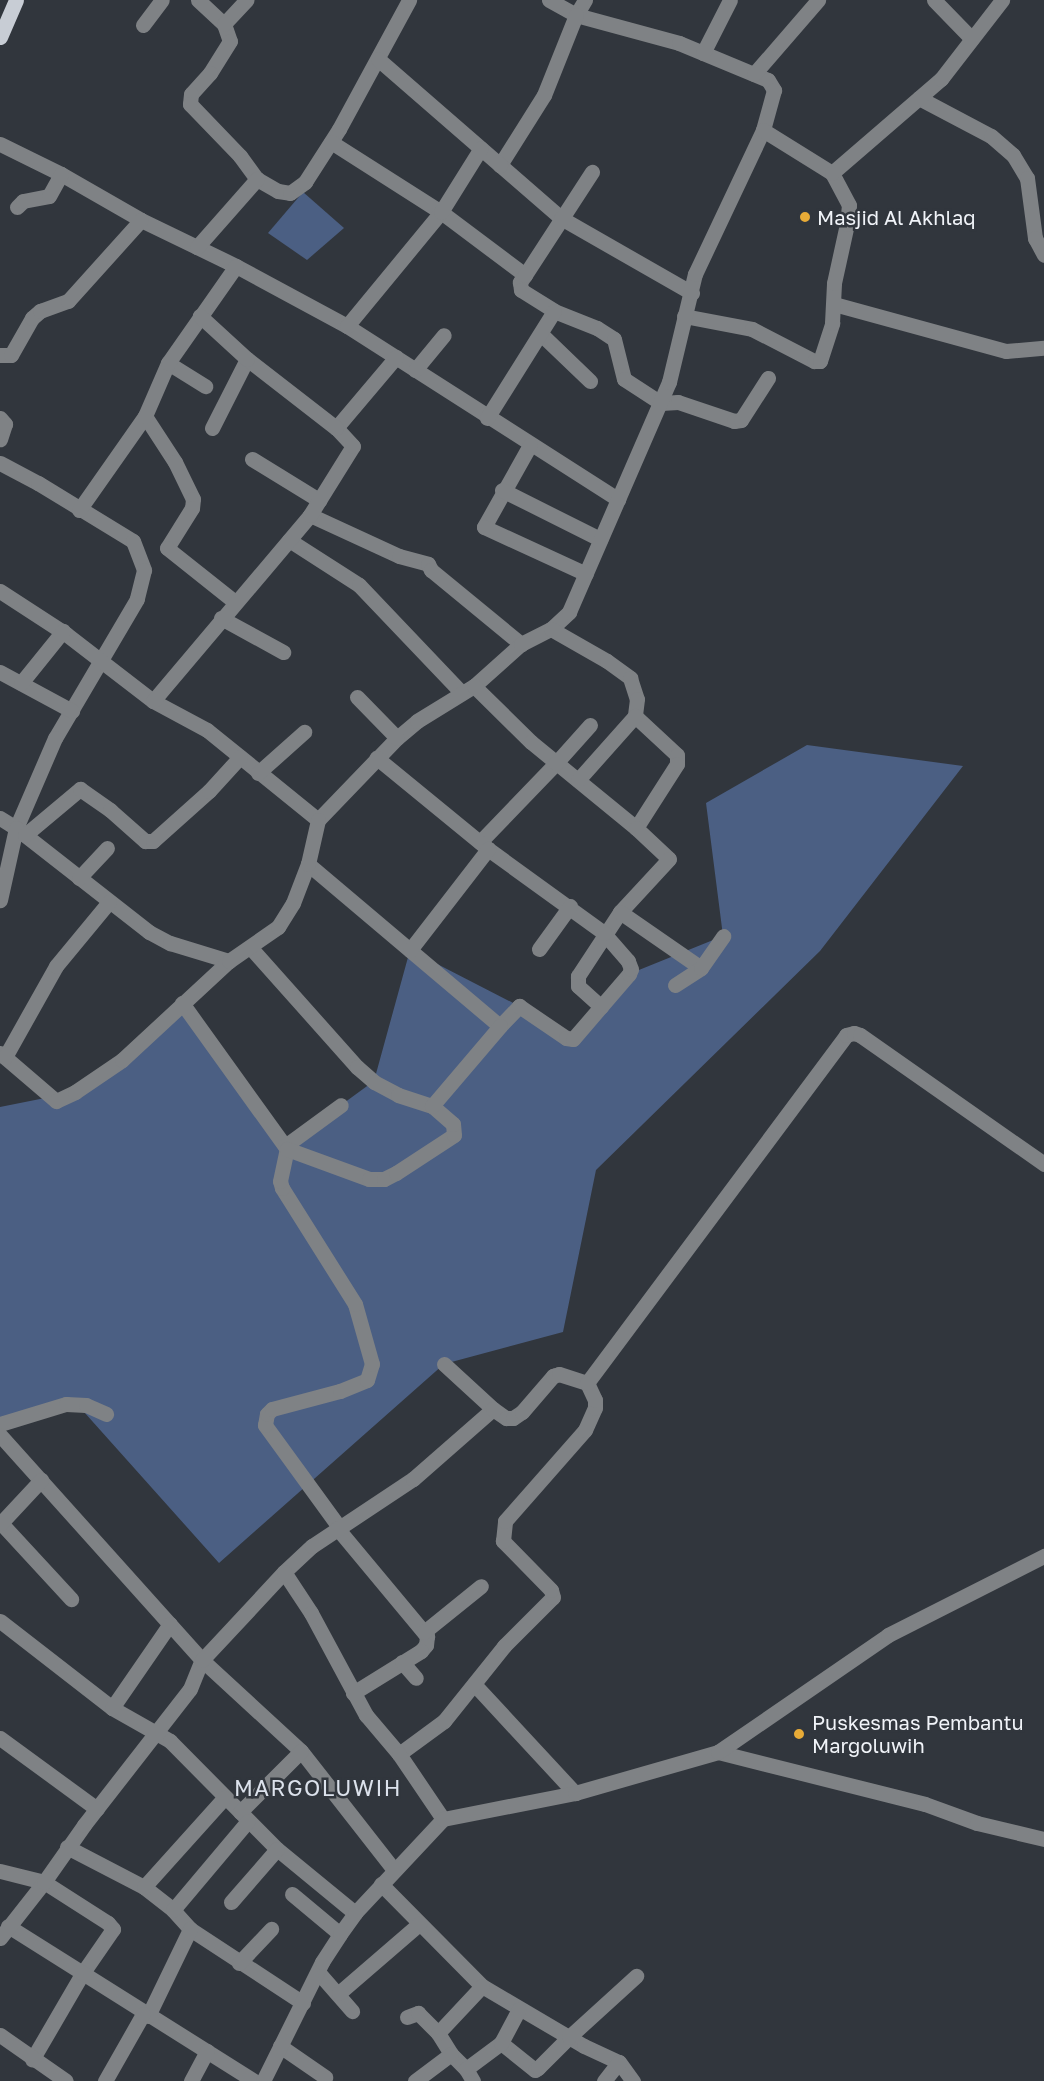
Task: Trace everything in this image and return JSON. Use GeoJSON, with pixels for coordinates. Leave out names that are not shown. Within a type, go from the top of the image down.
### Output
{"type":"FeatureCollection","features":[{"type":"Feature","properties":{"kind":"main road"},"geometry":{"type":"LineString","coordinates":[[0,37],[16,0]]}},
{"type":"Feature","properties":{"kind":"street"},"geometry":{"type":"LineString","coordinates":[[143,25],[162,0]]}},
{"type":"Feature","properties":{"kind":"street"},"geometry":{"type":"LineString","coordinates":[[198,0],[224,24],[230,41],[188,99],[189,104],[240,156],[257,179],[284,193],[295,191],[305,182],[331,142],[408,0]]}},
{"type":"Feature","properties":{"kind":"street"},"geometry":{"type":"LineString","coordinates":[[224,24],[246,0]]}},
{"type":"Feature","properties":{"kind":"street"},"geometry":{"type":"LineString","coordinates":[[109,902],[56,966],[3,1055],[29,1075],[52,1099],[60,1100],[122,1060],[229,961],[278,927],[292,903],[308,864],[318,820],[397,738],[468,690],[521,644],[551,629],[569,612],[661,403],[677,353],[695,274],[763,130],[773,85],[768,80],[679,43],[576,15],[549,0]]}},
{"type":"Feature","properties":{"kind":"street"},"geometry":{"type":"LineString","coordinates":[[501,165],[544,95],[576,15],[585,0]]}},
{"type":"Feature","properties":{"kind":"street"},"geometry":{"type":"LineString","coordinates":[[703,53],[730,0]]}},
{"type":"Feature","properties":{"kind":"street"},"geometry":{"type":"LineString","coordinates":[[754,74],[818,0]]}},
{"type":"Feature","properties":{"kind":"street"},"geometry":{"type":"LineString","coordinates":[[934,0],[972,39]]}},
{"type":"Feature","properties":{"kind":"street"},"geometry":{"type":"LineString","coordinates":[[832,173],[941,79],[1002,0]]}},
{"type":"Feature","properties":{"kind":"street"},"geometry":{"type":"LineString","coordinates":[[378,59],[561,218],[692,293]]}},
{"type":"Feature","properties":{"kind":"street"},"geometry":{"type":"LineString","coordinates":[[919,98],[991,136],[1013,155],[1027,178],[1035,238],[1044,255]]}},
{"type":"Feature","properties":{"kind":"street"},"geometry":{"type":"LineString","coordinates":[[684,316],[752,329],[816,362],[820,360],[832,323],[834,283],[848,224],[849,205],[832,173],[763,130]]}},
{"type":"Feature","properties":{"kind":"street"},"geometry":{"type":"LineString","coordinates":[[331,142],[441,213],[525,275]]}},
{"type":"Feature","properties":{"kind":"street"},"geometry":{"type":"LineString","coordinates":[[0,144],[61,174],[141,220],[236,266],[346,326],[487,418],[618,499]]}},
{"type":"Feature","properties":{"kind":"street"},"geometry":{"type":"LineString","coordinates":[[346,326],[441,213],[481,148]]}},
{"type":"Feature","properties":{"kind":"street"},"geometry":{"type":"LineString","coordinates":[[592,172],[520,282],[521,290],[554,311],[597,328],[614,339],[624,379],[661,403],[678,402],[734,421],[741,420],[768,378]]}},
{"type":"Feature","properties":{"kind":"street"},"geometry":{"type":"LineString","coordinates":[[17,207],[23,201],[49,196],[61,174]]}},
{"type":"Feature","properties":{"kind":"street"},"geometry":{"type":"LineString","coordinates":[[197,247],[257,179]]}},
{"type":"Feature","properties":{"kind":"street"},"geometry":{"type":"LineString","coordinates":[[0,355],[11,355],[32,318],[40,310],[68,301],[141,220]]}},
{"type":"Feature","properties":{"kind":"street"},"geometry":{"type":"LineString","coordinates":[[79,510],[145,416],[168,363],[236,266]]}},
{"type":"Feature","properties":{"kind":"street"},"geometry":{"type":"LineString","coordinates":[[834,304],[1006,351],[1044,348]]}},
{"type":"Feature","properties":{"kind":"street"},"geometry":{"type":"LineString","coordinates":[[487,418],[554,311]]}},
{"type":"Feature","properties":{"kind":"street"},"geometry":{"type":"LineString","coordinates":[[153,701],[310,515],[353,446],[336,428],[247,359],[200,316]]}},
{"type":"Feature","properties":{"kind":"street"},"geometry":{"type":"LineString","coordinates":[[541,334],[590,381]]}},
{"type":"Feature","properties":{"kind":"street"},"geometry":{"type":"LineString","coordinates":[[415,370],[444,335]]}},
{"type":"Feature","properties":{"kind":"street"},"geometry":{"type":"LineString","coordinates":[[336,428],[396,357]]}},
{"type":"Feature","properties":{"kind":"street"},"geometry":{"type":"LineString","coordinates":[[212,428],[247,359]]}},
{"type":"Feature","properties":{"kind":"street"},"geometry":{"type":"LineString","coordinates":[[168,363],[205,386]]}},
{"type":"Feature","properties":{"kind":"street"},"geometry":{"type":"LineString","coordinates":[[144,563],[167,548],[192,508],[193,499],[175,462],[145,416]]}},
{"type":"Feature","properties":{"kind":"street"},"geometry":{"type":"LineString","coordinates":[[0,418],[5,424],[0,439]]}},
{"type":"Feature","properties":{"kind":"street"},"geometry":{"type":"LineString","coordinates":[[530,445],[502,490],[484,524],[485,528],[586,574]]}},
{"type":"Feature","properties":{"kind":"street"},"geometry":{"type":"LineString","coordinates":[[252,459],[319,500]]}},
{"type":"Feature","properties":{"kind":"street"},"geometry":{"type":"LineString","coordinates":[[0,463],[38,483],[133,542],[144,563],[143,583],[137,599],[56,738],[20,831],[0,900]]}},
{"type":"Feature","properties":{"kind":"street"},"geometry":{"type":"LineString","coordinates":[[502,490],[600,539]]}},
{"type":"Feature","properties":{"kind":"street"},"geometry":{"type":"LineString","coordinates":[[310,515],[399,556],[428,564],[431,570],[521,644]]}},
{"type":"Feature","properties":{"kind":"street"},"geometry":{"type":"LineString","coordinates":[[289,540],[359,585],[468,690],[636,828],[669,859],[620,912],[604,933],[577,981],[578,986],[601,1007]]}},
{"type":"Feature","properties":{"kind":"street"},"geometry":{"type":"LineString","coordinates":[[167,548],[235,602]]}},
{"type":"Feature","properties":{"kind":"street"},"geometry":{"type":"LineString","coordinates":[[0,591],[63,631],[153,701],[207,730],[318,820]]}},
{"type":"Feature","properties":{"kind":"street"},"geometry":{"type":"LineString","coordinates":[[221,618],[283,652]]}},
{"type":"Feature","properties":{"kind":"street"},"geometry":{"type":"LineString","coordinates":[[551,629],[607,661],[630,678],[637,699],[635,716],[578,780]]}},
{"type":"Feature","properties":{"kind":"street"},"geometry":{"type":"LineString","coordinates":[[21,683],[63,631]]}},
{"type":"Feature","properties":{"kind":"street"},"geometry":{"type":"LineString","coordinates":[[0,672],[72,711]]}},
{"type":"Feature","properties":{"kind":"street"},"geometry":{"type":"LineString","coordinates":[[357,697],[397,738]]}},
{"type":"Feature","properties":{"kind":"street"},"geometry":{"type":"LineString","coordinates":[[635,716],[665,743],[678,760],[636,828]]}},
{"type":"Feature","properties":{"kind":"street"},"geometry":{"type":"LineString","coordinates":[[410,950],[484,846],[590,725]]}},
{"type":"Feature","properties":{"kind":"street"},"geometry":{"type":"LineString","coordinates":[[258,773],[304,732]]}},
{"type":"Feature","properties":{"kind":"street"},"geometry":{"type":"LineString","coordinates":[[20,831],[80,789],[110,810],[145,841],[153,841],[240,758]]}},
{"type":"Feature","properties":{"kind":"street"},"geometry":{"type":"LineString","coordinates":[[377,758],[484,846],[570,906],[604,933],[631,969],[601,1007],[571,1039],[520,1006],[500,1026],[432,1106]]}},
{"type":"Feature","properties":{"kind":"street"},"geometry":{"type":"LineString","coordinates":[[0,818],[20,831],[149,932],[170,943],[229,961]]}},
{"type":"Feature","properties":{"kind":"street"},"geometry":{"type":"LineString","coordinates":[[79,878],[107,848]]}},
{"type":"Feature","properties":{"kind":"street"},"geometry":{"type":"LineString","coordinates":[[308,864],[500,1026]]}},
{"type":"Feature","properties":{"kind":"street"},"geometry":{"type":"LineString","coordinates":[[539,949],[570,906]]}},
{"type":"Feature","properties":{"kind":"street"},"geometry":{"type":"LineString","coordinates":[[620,912],[701,968]]}},
{"type":"Feature","properties":{"kind":"street"},"geometry":{"type":"LineString","coordinates":[[675,985],[701,968],[723,936]]}},
{"type":"Feature","properties":{"kind":"street"},"geometry":{"type":"LineString","coordinates":[[182,1003],[286,1148],[369,1179],[384,1179],[454,1135],[453,1124],[432,1106],[398,1095],[374,1082],[357,1067],[250,947]]}},
{"type":"Feature","properties":{"kind":"street"},"geometry":{"type":"LineString","coordinates":[[587,1383],[846,1035],[854,1033],[860,1035],[1044,1164]]}},
{"type":"Feature","properties":{"kind":"street"},"geometry":{"type":"LineString","coordinates":[[341,1105],[286,1148],[280,1180],[282,1188],[355,1304],[372,1364],[368,1380],[340,1391],[272,1409],[267,1414],[265,1425],[338,1527],[428,1636],[426,1645],[353,1693]]}},
{"type":"Feature","properties":{"kind":"street"},"geometry":{"type":"LineString","coordinates":[[399,1754],[444,1721],[504,1646],[553,1597],[551,1590],[503,1541],[502,1531],[505,1521],[589,1423],[595,1400],[587,1383],[559,1374],[553,1376],[522,1412],[513,1418],[506,1418],[492,1409],[444,1364]]}},
{"type":"Feature","properties":{"kind":"street"},"geometry":{"type":"LineString","coordinates":[[0,1424],[76,1403],[106,1414]]}},
{"type":"Feature","properties":{"kind":"street"},"geometry":{"type":"LineString","coordinates":[[254,2081],[232,2075],[207,2051],[82,1974],[4,1932],[190,1689],[202,1660],[301,1554],[338,1527],[413,1479],[492,1409]]}},
{"type":"Feature","properties":{"kind":"street"},"geometry":{"type":"LineString","coordinates":[[0,1435],[202,1660],[301,1751],[394,1870]]}},
{"type":"Feature","properties":{"kind":"street"},"geometry":{"type":"LineString","coordinates":[[41,1480],[0,1522],[71,1599]]}},
{"type":"Feature","properties":{"kind":"street"},"geometry":{"type":"LineString","coordinates":[[263,2081],[318,1972],[340,1934],[355,1913],[443,1819],[574,1793],[718,1752],[888,1635],[1044,1556]]}},
{"type":"Feature","properties":{"kind":"street"},"geometry":{"type":"LineString","coordinates":[[285,1572],[343,1669],[366,1715],[399,1754],[443,1819]]}},
{"type":"Feature","properties":{"kind":"street"},"geometry":{"type":"LineString","coordinates":[[424,1632],[481,1586]]}},
{"type":"Feature","properties":{"kind":"street"},"geometry":{"type":"LineString","coordinates":[[0,1621],[112,1708],[170,1741],[224,1798],[278,1848],[355,1913]]}},
{"type":"Feature","properties":{"kind":"street"},"geometry":{"type":"LineString","coordinates":[[112,1708],[170,1624]]}},
{"type":"Feature","properties":{"kind":"street"},"geometry":{"type":"LineString","coordinates":[[402,1662],[416,1678]]}},
{"type":"Feature","properties":{"kind":"street"},"geometry":{"type":"LineString","coordinates":[[474,1684],[574,1793]]}},
{"type":"Feature","properties":{"kind":"street"},"geometry":{"type":"LineString","coordinates":[[0,1738],[97,1809]]}},
{"type":"Feature","properties":{"kind":"street"},"geometry":{"type":"LineString","coordinates":[[173,1910],[244,1816],[301,1751]]}},
{"type":"Feature","properties":{"kind":"street"},"geometry":{"type":"LineString","coordinates":[[718,1752],[924,1804],[977,1823],[1044,1839]]}},
{"type":"Feature","properties":{"kind":"street"},"geometry":{"type":"LineString","coordinates":[[144,1887],[224,1798]]}},
{"type":"Feature","properties":{"kind":"street"},"geometry":{"type":"LineString","coordinates":[[67,1847],[144,1887],[173,1910],[190,1929],[238,1963],[303,2002]]}},
{"type":"Feature","properties":{"kind":"street"},"geometry":{"type":"LineString","coordinates":[[231,1902],[278,1848]]}},
{"type":"Feature","properties":{"kind":"street"},"geometry":{"type":"LineString","coordinates":[[0,1871],[44,1882],[112,1925],[108,1938],[82,1974],[32,2060]]}},
{"type":"Feature","properties":{"kind":"street"},"geometry":{"type":"LineString","coordinates":[[381,1884],[482,1986],[569,2037],[619,2062],[633,2081]]}},
{"type":"Feature","properties":{"kind":"street"},"geometry":{"type":"LineString","coordinates":[[292,1894],[340,1934]]}},
{"type":"Feature","properties":{"kind":"street"},"geometry":{"type":"LineString","coordinates":[[339,1993],[419,1924]]}},
{"type":"Feature","properties":{"kind":"street"},"geometry":{"type":"LineString","coordinates":[[105,2081],[146,2015],[190,1929]]}},
{"type":"Feature","properties":{"kind":"street"},"geometry":{"type":"LineString","coordinates":[[238,1963],[270,1929]]}},
{"type":"Feature","properties":{"kind":"street"},"geometry":{"type":"LineString","coordinates":[[318,1972],[339,1993],[352,2011]]}},
{"type":"Feature","properties":{"kind":"street"},"geometry":{"type":"LineString","coordinates":[[501,2043],[535,2070],[636,1976]]}},
{"type":"Feature","properties":{"kind":"street"},"geometry":{"type":"LineString","coordinates":[[438,2033],[482,1986]]}},
{"type":"Feature","properties":{"kind":"street"},"geometry":{"type":"LineString","coordinates":[[406,2017],[417,2013],[438,2033],[451,2054],[469,2075],[501,2043],[519,2009]]}},
{"type":"Feature","properties":{"kind":"street"},"geometry":{"type":"LineString","coordinates":[[0,2035],[32,2060],[66,2081]]}},
{"type":"Feature","properties":{"kind":"street"},"geometry":{"type":"LineString","coordinates":[[280,2046],[325,2077]]}},
{"type":"Feature","properties":{"kind":"street"},"geometry":{"type":"LineString","coordinates":[[191,2081],[207,2051]]}},
{"type":"Feature","properties":{"kind":"street"},"geometry":{"type":"LineString","coordinates":[[415,2081],[451,2054]]}},
{"type":"Feature","properties":{"kind":"street"},"geometry":{"type":"LineString","coordinates":[[604,2081],[619,2062]]}},
{"type":"Feature","properties":{"kind":"shaded area"},"geometry":{"type":"Polygon","coordinates":[[[303,192],[344,228],[307,260],[268,233],[303,192]]]}},
{"type":"Feature","properties":{"kind":"shaded area"},"geometry":{"type":"Polygon","coordinates":[[[807,745],[963,766],[820,951],[596,1170],[563,1332],[444,1364],[219,1563],[76,1403],[0,1424],[0,1107],[75,1092],[182,1003],[285,1146],[374,1081],[410,950],[519,1006],[567,1038],[629,974],[723,936],[706,803],[807,745]]]}},
{"type":"Feature","properties":{"kind":"place","name":"Masjid Al Akhlaq"},"geometry":{"type":"Point","coordinates":[805,217]}},
{"type":"Feature","properties":{"kind":"place","name":"Puskesmas Pembantu Margoluwih"},"geometry":{"type":"Point","coordinates":[799,1734]}},
{"type":"Feature","properties":{"kind":"district","name":"MARGOLUWIH"},"geometry":{"type":"Point","coordinates":[318,1788]}}]}
